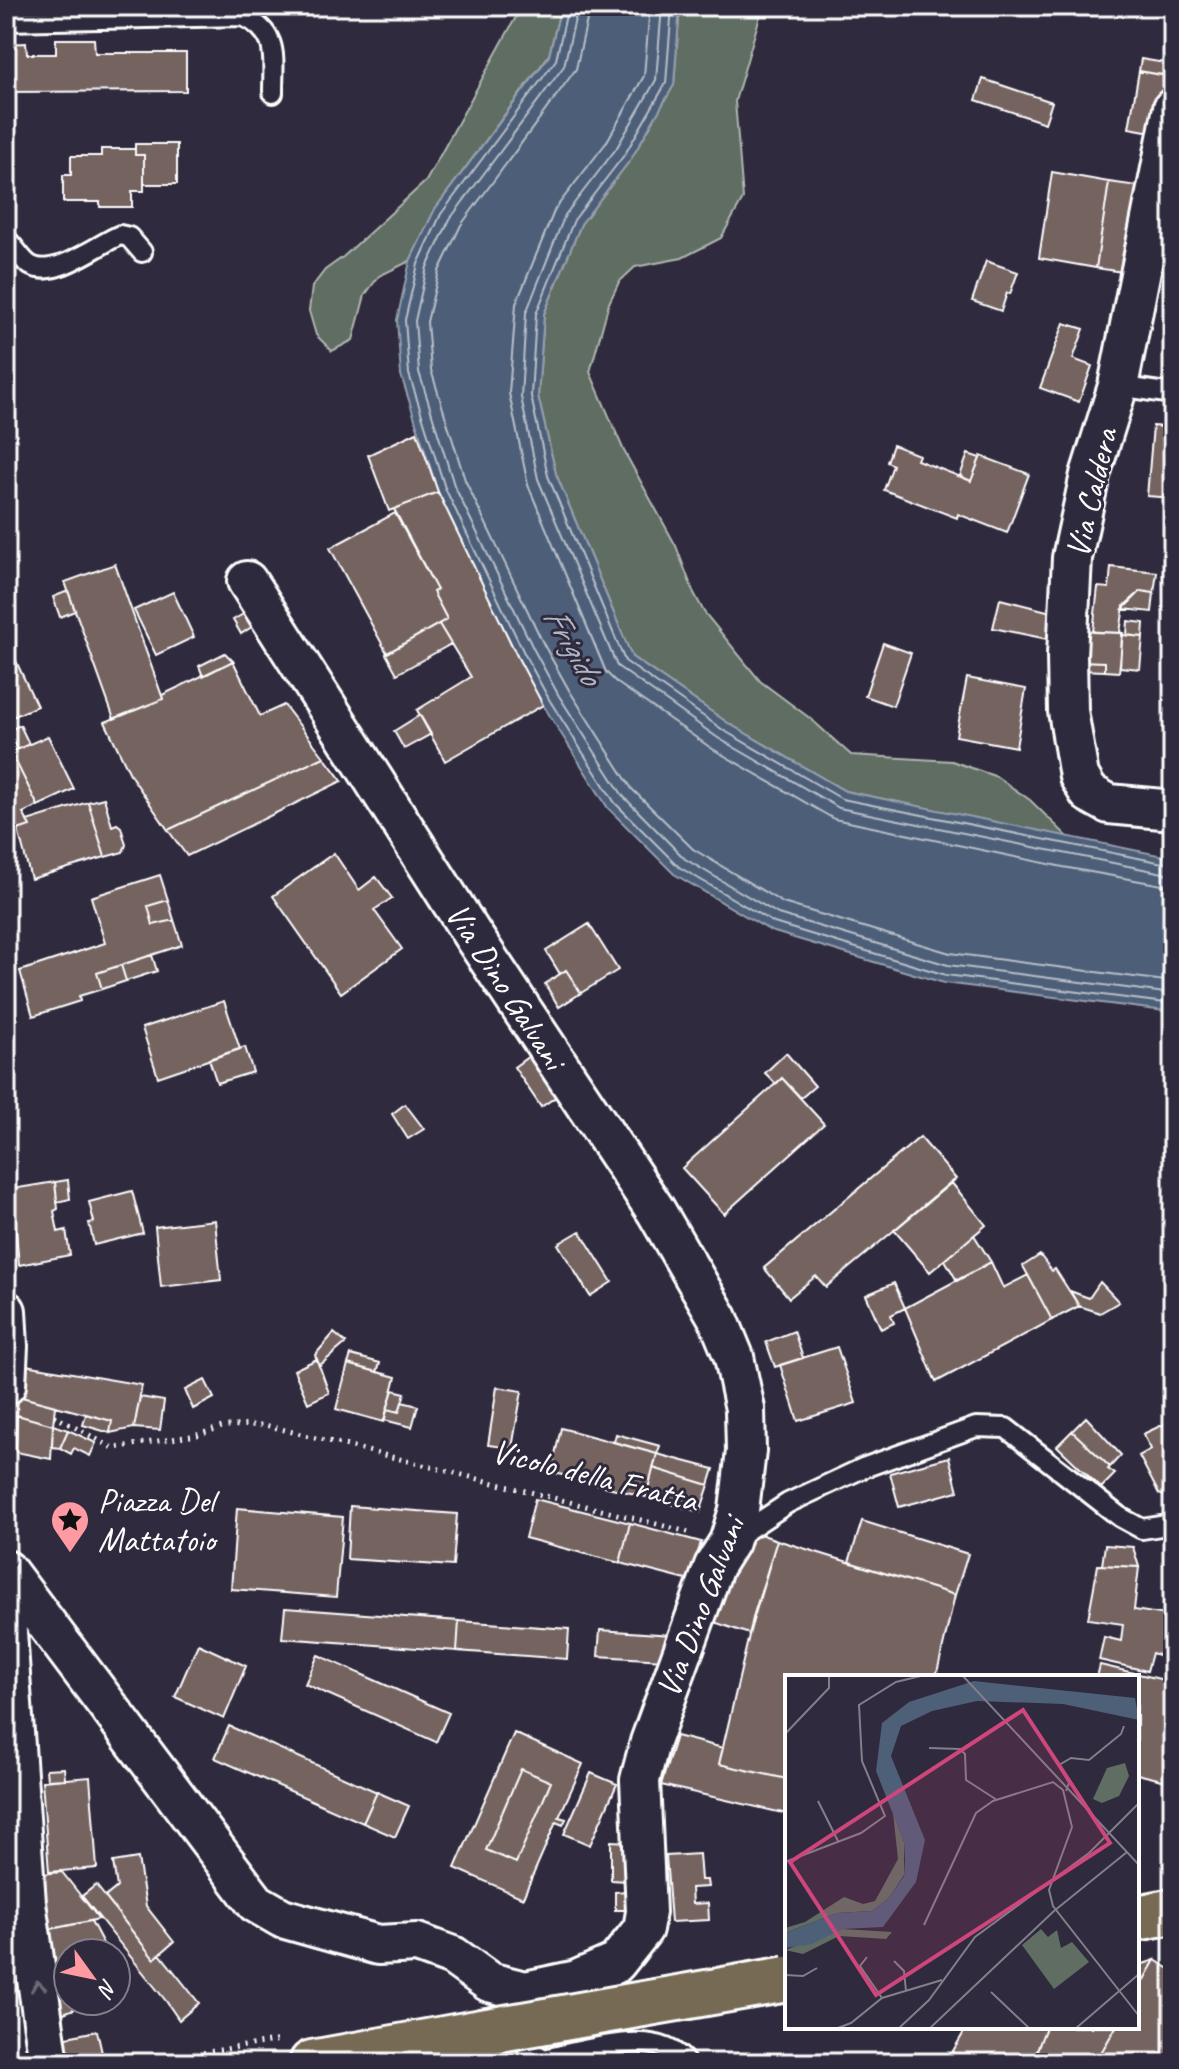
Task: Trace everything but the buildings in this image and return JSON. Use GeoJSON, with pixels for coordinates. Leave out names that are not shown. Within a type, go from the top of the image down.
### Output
{"type":"FeatureCollection","features":[{"type":"Feature","properties":{"kind":"main road"},"geometry":{"type":"LineString","coordinates":[[1139,1918],[1173,1911]]}},
{"type":"Feature","properties":{"kind":"main road"},"geometry":{"type":"LineString","coordinates":[[312,2063],[785,1979]]}},
{"type":"Feature","properties":{"kind":"street","name":"Via Caldera"},"geometry":{"type":"LineString","coordinates":[[1173,108],[1118,386],[1090,475],[1072,558],[1067,655],[1068,711],[1079,776],[1089,793],[1109,804],[1173,810]]}},
{"type":"Feature","properties":{"kind":"street","name":"Via Dino Galvani"},"geometry":{"type":"LineString","coordinates":[[6,1570],[256,1903],[282,1918],[378,1945],[417,1943],[453,1956],[489,1982],[525,1991],[577,1980],[616,1963],[643,1929],[646,1912],[640,1780],[650,1742],[714,1566],[729,1542],[739,1510],[746,1451],[745,1409],[734,1357],[718,1318],[656,1211],[460,917],[247,581]]}},
{"type":"Feature","properties":{"kind":"street"},"geometry":{"type":"LineString","coordinates":[[6,1311],[6,1385]]}},
{"type":"Feature","properties":{"kind":"street"},"geometry":{"type":"LineString","coordinates":[[6,1618],[26,1903],[49,2063]]}},
{"type":"Feature","properties":{"kind":"lane"},"geometry":{"type":"LineString","coordinates":[[6,21],[243,16],[267,32],[273,48],[273,93]]}},
{"type":"Feature","properties":{"kind":"lane"},"geometry":{"type":"LineString","coordinates":[[6,239],[29,265],[46,270],[73,260],[120,235],[129,237],[142,252]]}},
{"type":"Feature","properties":{"kind":"lane"},"geometry":{"type":"LineString","coordinates":[[1118,386],[1173,394]]}},
{"type":"Feature","properties":{"kind":"lane","name":"Vicolo della Fratta"},"geometry":{"type":"LineString","coordinates":[[729,1542],[788,1503],[813,1491],[863,1468],[976,1427],[1006,1428],[1120,1517],[1142,1529],[1173,1524]]}},
{"type":"Feature","properties":{"kind":"lane"},"geometry":{"type":"LineString","coordinates":[[489,1982],[529,2050],[544,2059],[610,2045],[654,2043],[677,2051],[686,2063]]}},
{"type":"Feature","properties":{"kind":"path","name":"Vicolo della Fratta"},"geometry":{"type":"LineString","coordinates":[[54,1416],[113,1448],[197,1435],[225,1426],[265,1425],[729,1542]]}},
{"type":"Feature","properties":{"kind":"green space"},"geometry":{"type":"Polygon","coordinates":[[[522,6],[561,6],[549,55],[435,209],[410,261],[379,276],[365,295],[353,340],[332,351],[316,335],[309,311],[312,287],[325,270],[426,181],[522,6]]]}},
{"type":"Feature","properties":{"kind":"green space"},"geometry":{"type":"Polygon","coordinates":[[[680,6],[763,6],[735,101],[743,199],[721,238],[682,258],[635,267],[619,282],[609,303],[590,372],[624,451],[676,546],[704,612],[760,681],[811,719],[851,755],[952,761],[997,777],[1030,800],[1069,838],[845,791],[728,723],[632,657],[556,474],[538,396],[544,314],[581,224],[631,159],[674,85],[680,6]]]}},
{"type":"Feature","properties":{"kind":"water","name":"Frigido"},"geometry":{"type":"Polygon","coordinates":[[[561,6],[680,6],[674,85],[631,159],[581,224],[544,314],[538,396],[556,474],[632,657],[728,723],[845,791],[1173,858],[1173,1012],[944,983],[771,931],[674,874],[608,808],[543,705],[438,492],[401,375],[397,320],[410,261],[435,209],[549,56],[561,6]]]}},
{"type":"Feature","properties":{"kind":"place","name":"Piazza Del Mattatoio"},"geometry":{"type":"Point","coordinates":[70,1554]}}]}
